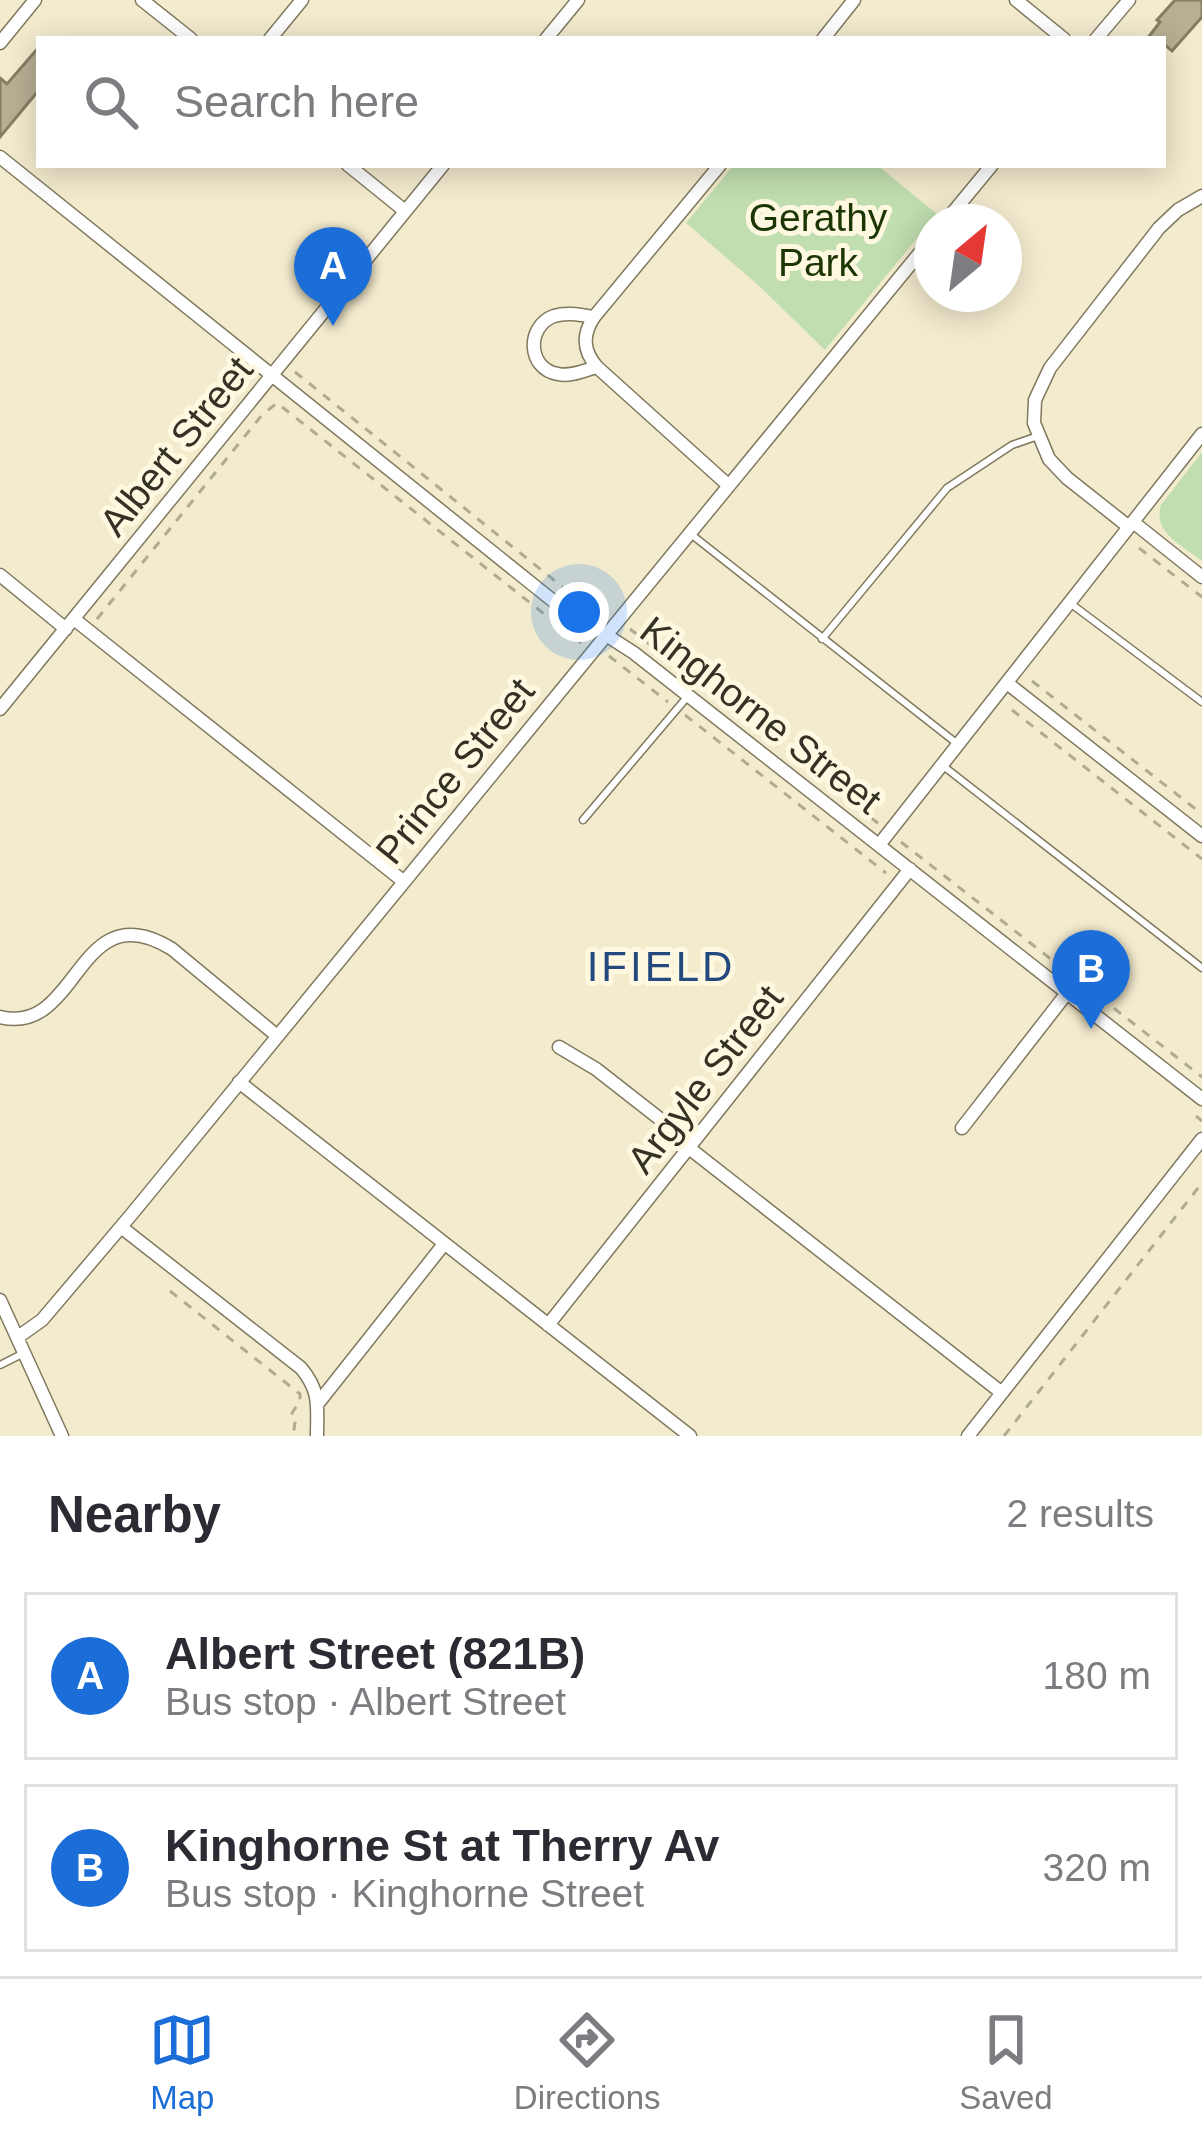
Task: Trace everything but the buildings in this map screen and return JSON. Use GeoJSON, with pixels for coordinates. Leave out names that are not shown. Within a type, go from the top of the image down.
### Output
{"type":"FeatureCollection","features":[{"type":"Feature","properties":{"kind":"street"},"geometry":{"type":"LineString","coordinates":[[0,43],[35,0]]}},
{"type":"Feature","properties":{"kind":"street"},"geometry":{"type":"LineString","coordinates":[[142,0],[187,36]]}},
{"type":"Feature","properties":{"kind":"street"},"geometry":{"type":"LineString","coordinates":[[273,36],[302,0]]}},
{"type":"Feature","properties":{"kind":"street"},"geometry":{"type":"LineString","coordinates":[[548,36],[578,0]]}},
{"type":"Feature","properties":{"kind":"street"},"geometry":{"type":"LineString","coordinates":[[825,36],[854,0]]}},
{"type":"Feature","properties":{"kind":"street"},"geometry":{"type":"LineString","coordinates":[[1016,0],[1060,36]]}},
{"type":"Feature","properties":{"kind":"street"},"geometry":{"type":"LineString","coordinates":[[1099,36],[1129,0]]}},
{"type":"Feature","properties":{"kind":"street","name":"Kinghorne Street"},"geometry":{"type":"LineString","coordinates":[[0,157],[552,600],[688,696],[1202,1099]]}},
{"type":"Feature","properties":{"kind":"street"},"geometry":{"type":"LineString","coordinates":[[352,168],[405,212]]}},
{"type":"Feature","properties":{"kind":"street","name":"Albert Street"},"geometry":{"type":"LineString","coordinates":[[0,709],[441,168]]}},
{"type":"Feature","properties":{"kind":"street"},"geometry":{"type":"LineString","coordinates":[[718,168],[594,317],[585,342],[597,367],[728,485]]}},
{"type":"Feature","properties":{"kind":"street"},"geometry":{"type":"LineString","coordinates":[[960,204],[990,168]]}},
{"type":"Feature","properties":{"kind":"street"},"geometry":{"type":"LineString","coordinates":[[1202,196],[1167,219],[1050,368],[1035,400],[1034,423],[1056,469],[1202,577]]}},
{"type":"Feature","properties":{"kind":"street","name":"Prince Street"},"geometry":{"type":"LineString","coordinates":[[18,1337],[42,1320],[121,1227],[914,260]]}},
{"type":"Feature","properties":{"kind":"street"},"geometry":{"type":"LineString","coordinates":[[594,317],[565,314],[548,319],[537,330],[533,344],[537,360],[549,372],[564,375],[597,367]]}},
{"type":"Feature","properties":{"kind":"street"},"geometry":{"type":"LineString","coordinates":[[879,845],[1202,434]]}},
{"type":"Feature","properties":{"kind":"street"},"geometry":{"type":"LineString","coordinates":[[0,575],[403,881]]}},
{"type":"Feature","properties":{"kind":"street"},"geometry":{"type":"LineString","coordinates":[[1006,683],[1202,836]]}},
{"type":"Feature","properties":{"kind":"street","name":"Argyle Street"},"geometry":{"type":"LineString","coordinates":[[548,1325],[910,869]]}},
{"type":"Feature","properties":{"kind":"street"},"geometry":{"type":"LineString","coordinates":[[0,1017],[29,1017],[47,1009],[102,944],[137,934],[172,949],[276,1035]]}},
{"type":"Feature","properties":{"kind":"street"},"geometry":{"type":"LineString","coordinates":[[962,1128],[1067,993]]}},
{"type":"Feature","properties":{"kind":"street"},"geometry":{"type":"LineString","coordinates":[[560,1047],[596,1070],[1002,1393]]}},
{"type":"Feature","properties":{"kind":"street"},"geometry":{"type":"LineString","coordinates":[[239,1082],[690,1436]]}},
{"type":"Feature","properties":{"kind":"street"},"geometry":{"type":"LineString","coordinates":[[968,1436],[1202,1138]]}},
{"type":"Feature","properties":{"kind":"street"},"geometry":{"type":"LineString","coordinates":[[121,1227],[301,1368],[319,1402],[317,1436]]}},
{"type":"Feature","properties":{"kind":"street"},"geometry":{"type":"LineString","coordinates":[[319,1402],[444,1244]]}},
{"type":"Feature","properties":{"kind":"street"},"geometry":{"type":"LineString","coordinates":[[0,1300],[62,1436]]}},
{"type":"Feature","properties":{"kind":"lane"},"geometry":{"type":"LineString","coordinates":[[822,639],[947,488],[1012,446],[1038,436]]}},
{"type":"Feature","properties":{"kind":"lane"},"geometry":{"type":"LineString","coordinates":[[689,533],[958,745]]}},
{"type":"Feature","properties":{"kind":"lane"},"geometry":{"type":"LineString","coordinates":[[1070,602],[1202,702]]}},
{"type":"Feature","properties":{"kind":"lane"},"geometry":{"type":"LineString","coordinates":[[583,820],[688,696]]}},
{"type":"Feature","properties":{"kind":"lane"},"geometry":{"type":"LineString","coordinates":[[942,765],[1202,968]]}},
{"type":"Feature","properties":{"kind":"lane"},"geometry":{"type":"LineString","coordinates":[[0,1365],[25,1353]]}},
{"type":"Feature","properties":{"kind":"path"},"geometry":{"type":"LineString","coordinates":[[295,372],[580,601],[598,612],[609,612]]}},
{"type":"Feature","properties":{"kind":"path"},"geometry":{"type":"LineString","coordinates":[[100,626],[98,616],[262,415],[277,403],[581,643]]}},
{"type":"Feature","properties":{"kind":"path"},"geometry":{"type":"LineString","coordinates":[[1139,548],[1202,597]]}},
{"type":"Feature","properties":{"kind":"path"},"geometry":{"type":"LineString","coordinates":[[630,629],[880,825]]}},
{"type":"Feature","properties":{"kind":"path"},"geometry":{"type":"LineString","coordinates":[[607,654],[886,874]]}},
{"type":"Feature","properties":{"kind":"path"},"geometry":{"type":"LineString","coordinates":[[1032,681],[1202,814]]}},
{"type":"Feature","properties":{"kind":"path"},"geometry":{"type":"LineString","coordinates":[[1012,710],[1202,859]]}},
{"type":"Feature","properties":{"kind":"path"},"geometry":{"type":"LineString","coordinates":[[898,839],[1202,1078]]}},
{"type":"Feature","properties":{"kind":"path"},"geometry":{"type":"LineString","coordinates":[[1196,1116],[1202,1121]]}},
{"type":"Feature","properties":{"kind":"path"},"geometry":{"type":"LineString","coordinates":[[1004,1436],[1202,1183]]}},
{"type":"Feature","properties":{"kind":"path"},"geometry":{"type":"LineString","coordinates":[[170,1291],[300,1394],[301,1401],[292,1413],[296,1416],[293,1436]]}},
{"type":"Feature","properties":{"kind":"green space","name":"Gerathy Park"},"geometry":{"type":"Polygon","coordinates":[[[732,168],[881,168],[925,204],[914,204],[914,242],[825,350],[686,223],[732,168]]]}},
{"type":"Feature","properties":{"kind":"green space"},"geometry":{"type":"Polygon","coordinates":[[[1202,452],[1202,561],[1171,538],[1159,515],[1161,505],[1202,452]]]}},
{"type":"Feature","properties":{"kind":"place","name":"Albert Street (821B)"},"geometry":{"type":"Point","coordinates":[333,326]}},
{"type":"Feature","properties":{"kind":"place","name":"Kinghorne St at Therry Av"},"geometry":{"type":"Point","coordinates":[1091,1029]}},
{"type":"Feature","properties":{"kind":"district","name":"IFIELD"},"geometry":{"type":"Point","coordinates":[661,966]}}]}
